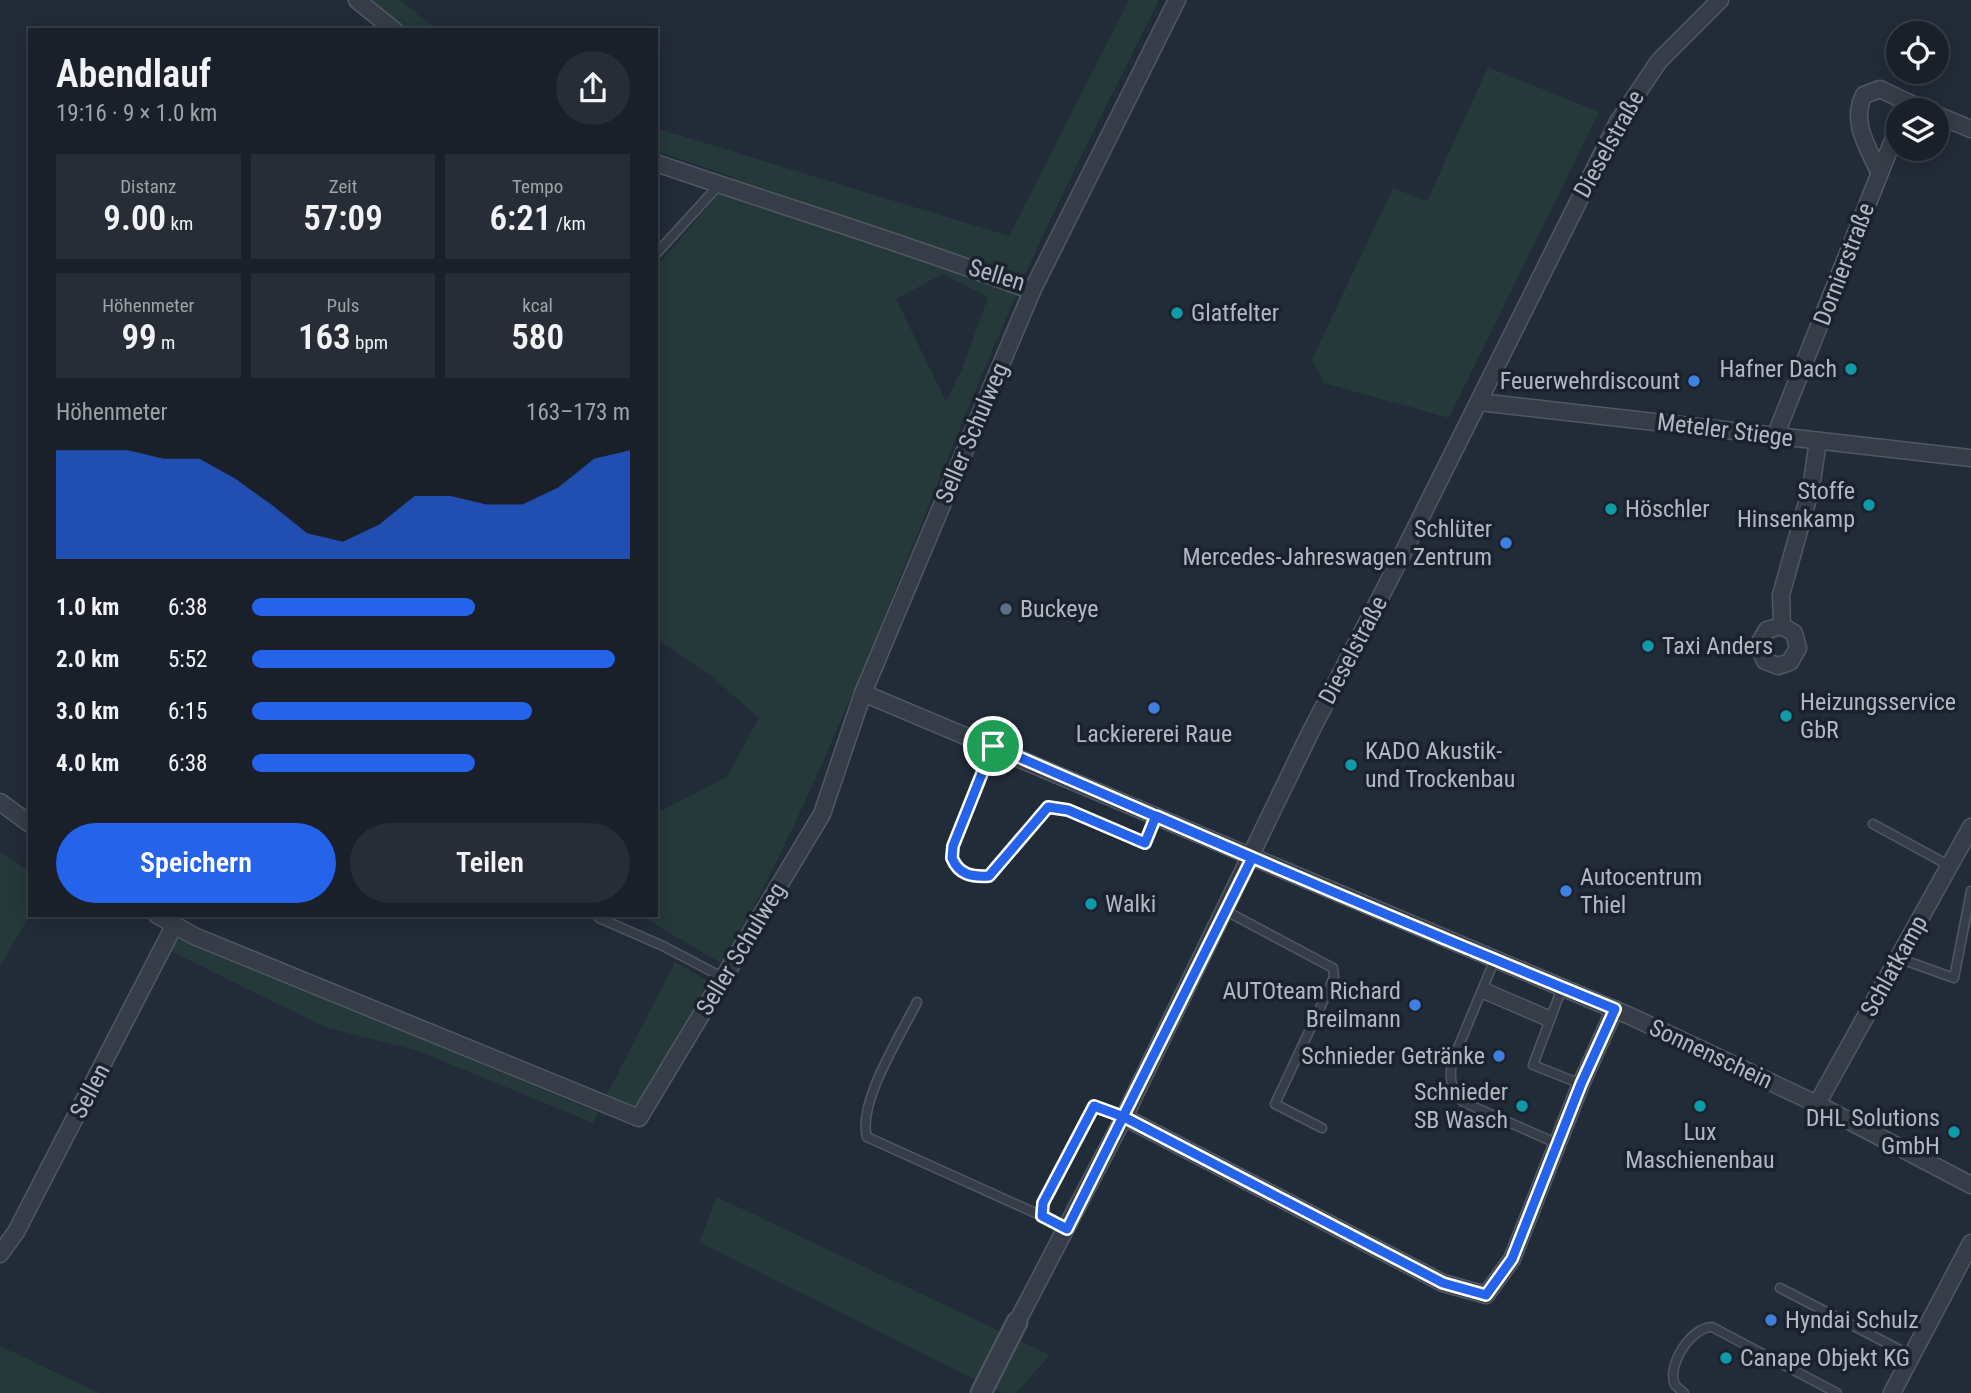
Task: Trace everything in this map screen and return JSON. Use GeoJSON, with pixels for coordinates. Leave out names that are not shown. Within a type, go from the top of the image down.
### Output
{"type":"FeatureCollection","features":[{"type":"Feature","properties":{"kind":"street"},"geometry":{"type":"LineString","coordinates":[[358,0],[392,28]]}},
{"type":"Feature","properties":{"kind":"street","name":"Sellen"},"geometry":{"type":"LineString","coordinates":[[658,164],[957,263],[1032,291],[1177,0]]}},
{"type":"Feature","properties":{"kind":"street","name":"Dieselstraße"},"geometry":{"type":"LineString","coordinates":[[1017,1322],[1124,1117],[1252,858],[1310,733],[1630,100],[1675,43],[1720,0]]}},
{"type":"Feature","properties":{"kind":"street","name":"Dornierstraße"},"geometry":{"type":"LineString","coordinates":[[1880,172],[1857,122],[1860,103],[1864,95],[1880,89],[1894,98]]}},
{"type":"Feature","properties":{"kind":"street"},"geometry":{"type":"LineString","coordinates":[[1949,120],[1971,129]]}},
{"type":"Feature","properties":{"kind":"street","name":"Dornierstraße"},"geometry":{"type":"LineString","coordinates":[[1776,434],[1886,157]]}},
{"type":"Feature","properties":{"kind":"street","name":"Seller Schulweg"},"geometry":{"type":"LineString","coordinates":[[160,917],[174,926],[639,1118],[822,814],[863,693],[1032,291]]}},
{"type":"Feature","properties":{"kind":"street","name":"Meteler Stiege"},"geometry":{"type":"LineString","coordinates":[[1479,402],[1971,458]]}},
{"type":"Feature","properties":{"kind":"street"},"geometry":{"type":"LineString","coordinates":[[1782,626],[1781,595],[1811,488],[1818,441]]}},
{"type":"Feature","properties":{"kind":"street","name":"Sonnenschein"},"geometry":{"type":"LineString","coordinates":[[863,693],[1615,1009],[1817,1104],[1971,1185]]}},
{"type":"Feature","properties":{"kind":"street"},"geometry":{"type":"LineString","coordinates":[[0,802],[28,823]]}},
{"type":"Feature","properties":{"kind":"street","name":"Schlatkamp"},"geometry":{"type":"LineString","coordinates":[[1817,1104],[1971,827]]}},
{"type":"Feature","properties":{"kind":"street","name":"Sellen"},"geometry":{"type":"LineString","coordinates":[[0,1254],[16,1232],[174,926]]}},
{"type":"Feature","properties":{"kind":"street"},"geometry":{"type":"LineString","coordinates":[[1124,1117],[1443,1283],[1486,1295],[1512,1259],[1581,1084],[1615,1009]]}},
{"type":"Feature","properties":{"kind":"street"},"geometry":{"type":"LineString","coordinates":[[1892,1393],[1971,1243]]}},
{"type":"Feature","properties":{"kind":"street"},"geometry":{"type":"LineString","coordinates":[[981,1393],[1017,1322]]}},
{"type":"Feature","properties":{"kind":"lane"},"geometry":{"type":"LineString","coordinates":[[658,252],[719,185]]}},
{"type":"Feature","properties":{"kind":"lane"},"geometry":{"type":"LineString","coordinates":[[993,746],[953,846],[952,858],[964,873],[975,877],[989,876],[1048,807],[1068,810],[1145,843],[1156,816]]}},
{"type":"Feature","properties":{"kind":"lane"},"geometry":{"type":"LineString","coordinates":[[1874,824],[1950,866]]}},
{"type":"Feature","properties":{"kind":"lane"},"geometry":{"type":"LineString","coordinates":[[1898,958],[1954,978],[1971,891]]}},
{"type":"Feature","properties":{"kind":"lane"},"geometry":{"type":"LineString","coordinates":[[1226,911],[1333,968],[1334,977],[1275,1104],[1322,1128]]}},
{"type":"Feature","properties":{"kind":"lane"},"geometry":{"type":"LineString","coordinates":[[599,918],[663,946],[724,978]]}},
{"type":"Feature","properties":{"kind":"lane"},"geometry":{"type":"LineString","coordinates":[[1495,960],[1452,1062],[1449,1077],[1452,1089],[1463,1102],[1559,1145]]}},
{"type":"Feature","properties":{"kind":"lane"},"geometry":{"type":"LineString","coordinates":[[1562,988],[1533,1065],[1581,1084]]}},
{"type":"Feature","properties":{"kind":"lane"},"geometry":{"type":"LineString","coordinates":[[1482,990],[1550,1019]]}},
{"type":"Feature","properties":{"kind":"lane"},"geometry":{"type":"LineString","coordinates":[[917,1002],[868,1104],[863,1124],[867,1137],[1067,1229]]}},
{"type":"Feature","properties":{"kind":"lane"},"geometry":{"type":"LineString","coordinates":[[1042,1216],[1043,1203],[1094,1106],[1124,1117]]}},
{"type":"Feature","properties":{"kind":"lane"},"geometry":{"type":"LineString","coordinates":[[1780,1288],[1912,1356]]}},
{"type":"Feature","properties":{"kind":"lane"},"geometry":{"type":"LineString","coordinates":[[1684,1393],[1675,1385],[1673,1372],[1697,1330],[1712,1327],[1837,1393]]}},
{"type":"Feature","properties":{"kind":"shaded area"},"geometry":{"type":"Polygon","coordinates":[[[371,0],[400,0],[435,28],[405,28],[371,0]]]}},
{"type":"Feature","properties":{"kind":"shaded area"},"geometry":{"type":"Polygon","coordinates":[[[1129,0],[1159,0],[1026,273],[988,359],[846,709],[767,881],[723,964],[642,917],[658,917],[658,812],[727,777],[759,718],[710,675],[658,640],[658,265],[733,177],[658,152],[658,129],[1009,236],[1129,0]],[[943,274],[896,299],[946,401],[962,369],[988,297],[943,274]]]}},
{"type":"Feature","properties":{"kind":"shaded area"},"geometry":{"type":"Polygon","coordinates":[[[1488,67],[1599,112],[1449,418],[1324,383],[1312,359],[1393,188],[1427,201],[1488,67]]]}},
{"type":"Feature","properties":{"kind":"shaded area"},"geometry":{"type":"Polygon","coordinates":[[[0,852],[28,871],[29,917],[0,966],[0,852]]]}},
{"type":"Feature","properties":{"kind":"shaded area"},"geometry":{"type":"Polygon","coordinates":[[[177,936],[598,1113],[593,1123],[418,1051],[325,1027],[168,950],[177,936]]]}},
{"type":"Feature","properties":{"kind":"shaded area"},"geometry":{"type":"Polygon","coordinates":[[[675,962],[712,983],[635,1109],[605,1098],[675,962]]]}},
{"type":"Feature","properties":{"kind":"shaded area"},"geometry":{"type":"Polygon","coordinates":[[[717,1197],[1050,1355],[1016,1393],[1002,1393],[699,1242],[717,1197]]]}},
{"type":"Feature","properties":{"kind":"shaded area"},"geometry":{"type":"Polygon","coordinates":[[[0,1346],[99,1393],[0,1393],[0,1346]]]}},
{"type":"Feature","properties":{"kind":"place","name":"Glatfelter"},"geometry":{"type":"Point","coordinates":[1177,313]}},
{"type":"Feature","properties":{"kind":"place","name":"Hafner Dach"},"geometry":{"type":"Point","coordinates":[1851,369]}},
{"type":"Feature","properties":{"kind":"place","name":"Feuerwehrdiscount"},"geometry":{"type":"Point","coordinates":[1694,381]}},
{"type":"Feature","properties":{"kind":"place","name":"Stoffe Hinsenkamp"},"geometry":{"type":"Point","coordinates":[1869,505]}},
{"type":"Feature","properties":{"kind":"place","name":"Höschler"},"geometry":{"type":"Point","coordinates":[1611,509]}},
{"type":"Feature","properties":{"kind":"place","name":"Schlüter Mercedes-Jahreswagen Zentrum"},"geometry":{"type":"Point","coordinates":[1506,543]}},
{"type":"Feature","properties":{"kind":"place","name":"Buckeye"},"geometry":{"type":"Point","coordinates":[1006,609]}},
{"type":"Feature","properties":{"kind":"place","name":"Taxi Anders"},"geometry":{"type":"Point","coordinates":[1648,646]}},
{"type":"Feature","properties":{"kind":"place","name":"Lackiererei Raue"},"geometry":{"type":"Point","coordinates":[1154,708]}},
{"type":"Feature","properties":{"kind":"place","name":"Heizungsservice GbR"},"geometry":{"type":"Point","coordinates":[1786,716]}},
{"type":"Feature","properties":{"kind":"place","name":"KADO Akustik- und Trockenbau"},"geometry":{"type":"Point","coordinates":[1351,765]}},
{"type":"Feature","properties":{"kind":"place","name":"Autocentrum Thiel"},"geometry":{"type":"Point","coordinates":[1566,891]}},
{"type":"Feature","properties":{"kind":"place","name":"Walki"},"geometry":{"type":"Point","coordinates":[1091,904]}},
{"type":"Feature","properties":{"kind":"place","name":"AUTOteam Richard Breilmann"},"geometry":{"type":"Point","coordinates":[1415,1005]}},
{"type":"Feature","properties":{"kind":"place","name":"Schnieder Getränke"},"geometry":{"type":"Point","coordinates":[1499,1056]}},
{"type":"Feature","properties":{"kind":"place","name":"Schnieder SB Wasch"},"geometry":{"type":"Point","coordinates":[1522,1106]}},
{"type":"Feature","properties":{"kind":"place","name":"Lux Maschienenbau"},"geometry":{"type":"Point","coordinates":[1700,1106]}},
{"type":"Feature","properties":{"kind":"place","name":"DHL Solutions GmbH"},"geometry":{"type":"Point","coordinates":[1954,1132]}},
{"type":"Feature","properties":{"kind":"place","name":"Hyndai Schulz"},"geometry":{"type":"Point","coordinates":[1771,1320]}},
{"type":"Feature","properties":{"kind":"place","name":"Canape Objekt KG"},"geometry":{"type":"Point","coordinates":[1726,1358]}},
{"type":"Feature","properties":{"kind":"route"},"geometry":{"type":"LineString","coordinates":[[993,746],[956,831],[952,858],[964,873],[975,877],[989,876],[1048,807],[1068,810],[1145,843],[1156,816],[1252,858],[1331,892],[1615,1009],[1581,1084],[1512,1259],[1486,1295],[1443,1283],[1124,1117],[1094,1106],[1043,1203],[1042,1216],[1067,1229],[1124,1117],[1252,858],[1033,762],[993,746]]}}]}
